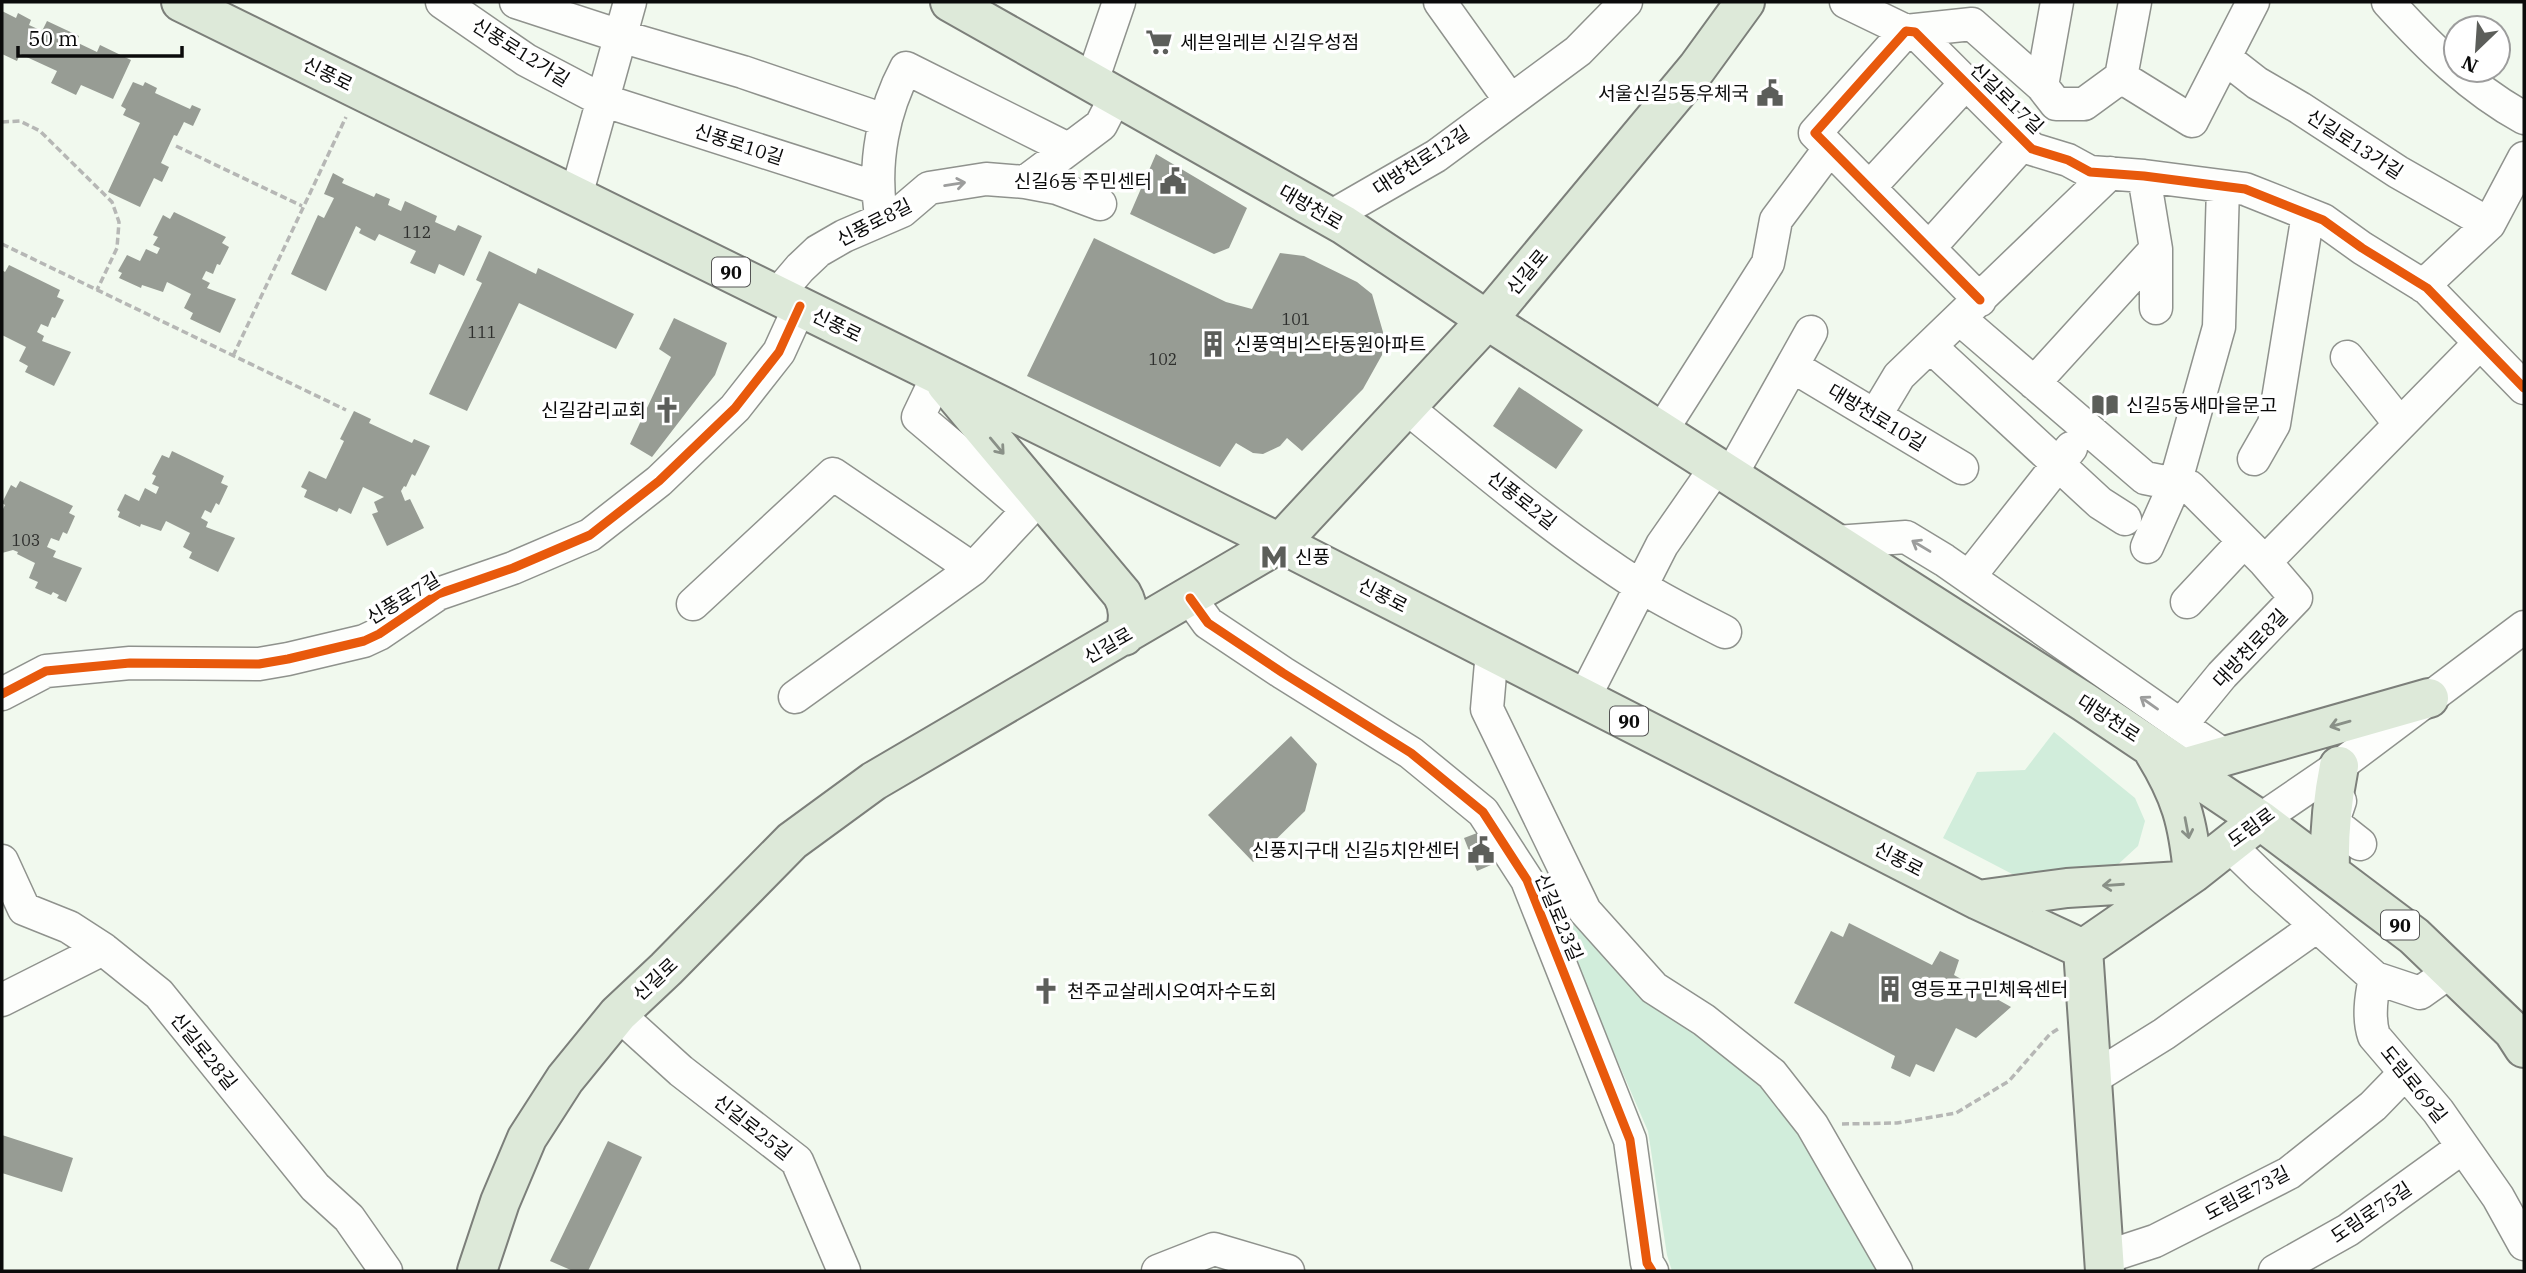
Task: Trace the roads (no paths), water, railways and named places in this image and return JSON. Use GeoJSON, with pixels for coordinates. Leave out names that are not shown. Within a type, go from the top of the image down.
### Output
{"type":"FeatureCollection","features":[{"type":"Feature","properties":{"kind":"main road","name":"신풍로"},"geometry":{"type":"LineString","coordinates":[[181,2],[1280,543],[1978,900],[2083,950]]}},
{"type":"Feature","properties":{"kind":"main road","name":"대방천로"},"geometry":{"type":"LineString","coordinates":[[950,2],[1330,217],[2149,745],[2260,820],[2414,936],[2513,1031],[2524,1048]]}},
{"type":"Feature","properties":{"kind":"main road","name":"신길로"},"geometry":{"type":"LineString","coordinates":[[477,1271],[500,1202],[527,1138],[565,1079],[618,1014],[792,841],[874,781],[1280,543],[1487,320],[1697,68],[1745,2]]}},
{"type":"Feature","properties":{"kind":"main road"},"geometry":{"type":"LineString","coordinates":[[938,375],[1122,594],[1128,614],[1124,636]]}},
{"type":"Feature","properties":{"kind":"main road"},"geometry":{"type":"LineString","coordinates":[[2183,768],[2429,698]]}},
{"type":"Feature","properties":{"kind":"main road"},"geometry":{"type":"LineString","coordinates":[[1978,900],[2067,888],[2187,877],[2184,811],[2173,783],[2149,745]]}},
{"type":"Feature","properties":{"kind":"main road"},"geometry":{"type":"LineString","coordinates":[[2330,873],[2329,845],[2334,792],[2347,760]]}},
{"type":"Feature","properties":{"kind":"main road","name":"도림로"},"geometry":{"type":"LineString","coordinates":[[2083,950],[2187,877],[2260,820]]}},
{"type":"Feature","properties":{"kind":"main road"},"geometry":{"type":"LineString","coordinates":[[2083,950],[2104,1265]]}},
{"type":"Feature","properties":{"kind":"street","name":"신풍로12가길"},"geometry":{"type":"LineString","coordinates":[[442,2],[526,60],[602,100]]}},
{"type":"Feature","properties":{"kind":"street"},"geometry":{"type":"LineString","coordinates":[[516,2],[743,72],[884,120]]}},
{"type":"Feature","properties":{"kind":"street"},"geometry":{"type":"LineString","coordinates":[[576,196],[630,2]]}},
{"type":"Feature","properties":{"kind":"street","name":"신풍로8길"},"geometry":{"type":"LineString","coordinates":[[788,301],[818,251],[844,236],[902,211],[929,188],[986,179],[1025,182],[1059,166],[1101,125],[1119,2]]}},
{"type":"Feature","properties":{"kind":"street"},"geometry":{"type":"LineString","coordinates":[[1440,2],[1510,100]]}},
{"type":"Feature","properties":{"kind":"street","name":"대방천로12길"},"geometry":{"type":"LineString","coordinates":[[1330,217],[1436,156],[1578,51],[1626,2]]}},
{"type":"Feature","properties":{"kind":"street","name":"신길로17길"},"geometry":{"type":"LineString","coordinates":[[1846,2],[1906,31],[1915,32],[2032,149],[2056,156],[2090,172],[2245,189],[2323,220],[2423,286],[2524,388]]}},
{"type":"Feature","properties":{"kind":"street"},"geometry":{"type":"LineString","coordinates":[[2042,86],[2057,2]]}},
{"type":"Feature","properties":{"kind":"street"},"geometry":{"type":"LineString","coordinates":[[2135,2],[2121,78],[2193,121],[2253,2]]}},
{"type":"Feature","properties":{"kind":"street"},"geometry":{"type":"LineString","coordinates":[[2388,2],[2457,72],[2498,104],[2524,118]]}},
{"type":"Feature","properties":{"kind":"street","name":"신길로17길"},"geometry":{"type":"LineString","coordinates":[[1906,31],[1972,24],[2042,86],[2056,104],[2084,104],[2121,78]]}},
{"type":"Feature","properties":{"kind":"street"},"geometry":{"type":"LineString","coordinates":[[1906,31],[1815,133],[1929,248],[1970,309]]}},
{"type":"Feature","properties":{"kind":"street","name":"신길로13가길"},"geometry":{"type":"LineString","coordinates":[[2225,58],[2257,83],[2398,173],[2490,224]]}},
{"type":"Feature","properties":{"kind":"street"},"geometry":{"type":"LineString","coordinates":[[881,220],[877,188],[884,120],[906,68],[1059,166],[1100,204]]}},
{"type":"Feature","properties":{"kind":"street","name":"신길로17길"},"geometry":{"type":"LineString","coordinates":[[1869,188],[1966,83]]}},
{"type":"Feature","properties":{"kind":"street","name":"신풍로10길"},"geometry":{"type":"LineString","coordinates":[[602,100],[877,188]]}},
{"type":"Feature","properties":{"kind":"street"},"geometry":{"type":"LineString","coordinates":[[2056,156],[2067,104]]}},
{"type":"Feature","properties":{"kind":"street","name":"신길로17길"},"geometry":{"type":"LineString","coordinates":[[1929,248],[2025,141]]}},
{"type":"Feature","properties":{"kind":"street"},"geometry":{"type":"LineString","coordinates":[[1662,430],[1769,263],[1776,220],[1830,148]]}},
{"type":"Feature","properties":{"kind":"street"},"geometry":{"type":"LineString","coordinates":[[2423,286],[2490,224],[2524,159]]}},
{"type":"Feature","properties":{"kind":"street"},"geometry":{"type":"LineString","coordinates":[[1875,416],[1899,376],[2110,173]]}},
{"type":"Feature","properties":{"kind":"street"},"geometry":{"type":"LineString","coordinates":[[2144,176],[2156,249],[2156,308]]}},
{"type":"Feature","properties":{"kind":"street"},"geometry":{"type":"LineString","coordinates":[[2147,547],[2175,484],[2219,327],[2223,187]]}},
{"type":"Feature","properties":{"kind":"street"},"geometry":{"type":"LineString","coordinates":[[2254,459],[2274,424],[2308,214]]}},
{"type":"Feature","properties":{"kind":"street"},"geometry":{"type":"LineString","coordinates":[[2034,383],[2156,249]]}},
{"type":"Feature","properties":{"kind":"street","name":"신풍로7길"},"geometry":{"type":"LineString","coordinates":[[2,694],[46,671],[131,663],[258,664],[364,641],[379,634],[438,594],[513,568],[590,535],[659,481],[735,408],[779,352],[788,301]]}},
{"type":"Feature","properties":{"kind":"street","name":"대방천로8길"},"geometry":{"type":"LineString","coordinates":[[1970,309],[2034,383],[2145,478],[2190,488],[2255,552],[2296,598],[2222,675],[2181,724]]}},
{"type":"Feature","properties":{"kind":"street"},"geometry":{"type":"LineString","coordinates":[[1584,698],[1662,545],[1724,470],[1811,332]]}},
{"type":"Feature","properties":{"kind":"street"},"geometry":{"type":"LineString","coordinates":[[2187,602],[2255,552],[2400,424],[2480,342]]}},
{"type":"Feature","properties":{"kind":"street"},"geometry":{"type":"LineString","coordinates":[[1931,347],[2099,503],[2125,519]]}},
{"type":"Feature","properties":{"kind":"street"},"geometry":{"type":"LineString","coordinates":[[2347,357],[2400,424]]}},
{"type":"Feature","properties":{"kind":"street","name":"대방천로10길"},"geometry":{"type":"LineString","coordinates":[[1792,366],[1962,468]]}},
{"type":"Feature","properties":{"kind":"street"},"geometry":{"type":"LineString","coordinates":[[796,697],[974,569],[1028,510],[918,417],[938,375]]}},
{"type":"Feature","properties":{"kind":"street","name":"신풍로2길"},"geometry":{"type":"LineString","coordinates":[[1406,407],[1584,548],[1642,587],[1725,632]]}},
{"type":"Feature","properties":{"kind":"street"},"geometry":{"type":"LineString","coordinates":[[1969,577],[2088,429]]}},
{"type":"Feature","properties":{"kind":"street"},"geometry":{"type":"LineString","coordinates":[[693,604],[833,474],[974,569]]}},
{"type":"Feature","properties":{"kind":"street"},"geometry":{"type":"LineString","coordinates":[[1836,542],[1906,537],[1969,577],[2225,756]]}},
{"type":"Feature","properties":{"kind":"street","name":"신길로23길"},"geometry":{"type":"LineString","coordinates":[[1190,598],[1208,622],[1283,673],[1411,753],[1483,812],[1527,880],[1630,1140],[1647,1264],[1652,1271]]}},
{"type":"Feature","properties":{"kind":"street","name":"도림로"},"geometry":{"type":"LineString","coordinates":[[2260,820],[2347,760],[2524,627]]}},
{"type":"Feature","properties":{"kind":"street"},"geometry":{"type":"LineString","coordinates":[[1492,651],[1487,709],[1586,911],[1654,988],[1704,1020],[1772,1074],[1812,1125],[1896,1271]]}},
{"type":"Feature","properties":{"kind":"street"},"geometry":{"type":"LineString","coordinates":[[2347,760],[2335,816],[2336,825],[2360,844]]}},
{"type":"Feature","properties":{"kind":"street"},"geometry":{"type":"LineString","coordinates":[[2228,844],[2375,978],[2420,993],[2451,971]]}},
{"type":"Feature","properties":{"kind":"street","name":"신길로28길"},"geometry":{"type":"LineString","coordinates":[[2,861],[24,909],[69,927],[159,994],[315,1188],[349,1218],[386,1271]]}},
{"type":"Feature","properties":{"kind":"street"},"geometry":{"type":"LineString","coordinates":[[2090,1080],[2164,1034],[2317,926]]}},
{"type":"Feature","properties":{"kind":"street"},"geometry":{"type":"LineString","coordinates":[[2,1000],[103,950]]}},
{"type":"Feature","properties":{"kind":"street","name":"도림로69길"},"geometry":{"type":"LineString","coordinates":[[2375,978],[2370,1025],[2374,1036],[2438,1111],[2498,1197],[2524,1244]]}},
{"type":"Feature","properties":{"kind":"street","name":"신길로25길"},"geometry":{"type":"LineString","coordinates":[[618,1014],[681,1071],[797,1161],[844,1271]]}},
{"type":"Feature","properties":{"kind":"street","name":"도림로73길"},"geometry":{"type":"LineString","coordinates":[[2104,1265],[2289,1173],[2373,1106],[2405,1073]]}},
{"type":"Feature","properties":{"kind":"street","name":"도림로75길"},"geometry":{"type":"LineString","coordinates":[[2275,1271],[2348,1230],[2463,1147]]}},
{"type":"Feature","properties":{"kind":"street"},"geometry":{"type":"LineString","coordinates":[[1158,1271],[1214,1249],[1288,1271]]}},
{"type":"Feature","properties":{"kind":"place","name":"세븐일레븐 신길우성점"},"geometry":{"type":"Point","coordinates":[1159,42]}},
{"type":"Feature","properties":{"kind":"place","name":"서울신길5동우체국"},"geometry":{"type":"Point","coordinates":[1770,93]}},
{"type":"Feature","properties":{"kind":"place","name":"신길6동 주민센터"},"geometry":{"type":"Point","coordinates":[1173,181]}},
{"type":"Feature","properties":{"kind":"place","name":"신풍역비스타동원아파트"},"geometry":{"type":"Point","coordinates":[1213,344]}},
{"type":"Feature","properties":{"kind":"place","name":"신길5동새마을문고"},"geometry":{"type":"Point","coordinates":[2105,405]}},
{"type":"Feature","properties":{"kind":"place","name":"신길감리교회"},"geometry":{"type":"Point","coordinates":[667,410]}},
{"type":"Feature","properties":{"kind":"place","name":"신풍"},"geometry":{"type":"Point","coordinates":[1274,557]}},
{"type":"Feature","properties":{"kind":"place","name":"신풍지구대 신길5치안센터"},"geometry":{"type":"Point","coordinates":[1481,850]}},
{"type":"Feature","properties":{"kind":"place","name":"영등포구민체육센터"},"geometry":{"type":"Point","coordinates":[1890,989]}},
{"type":"Feature","properties":{"kind":"place","name":"천주교살레시오여자수도회"},"geometry":{"type":"Point","coordinates":[1046,991]}}]}
